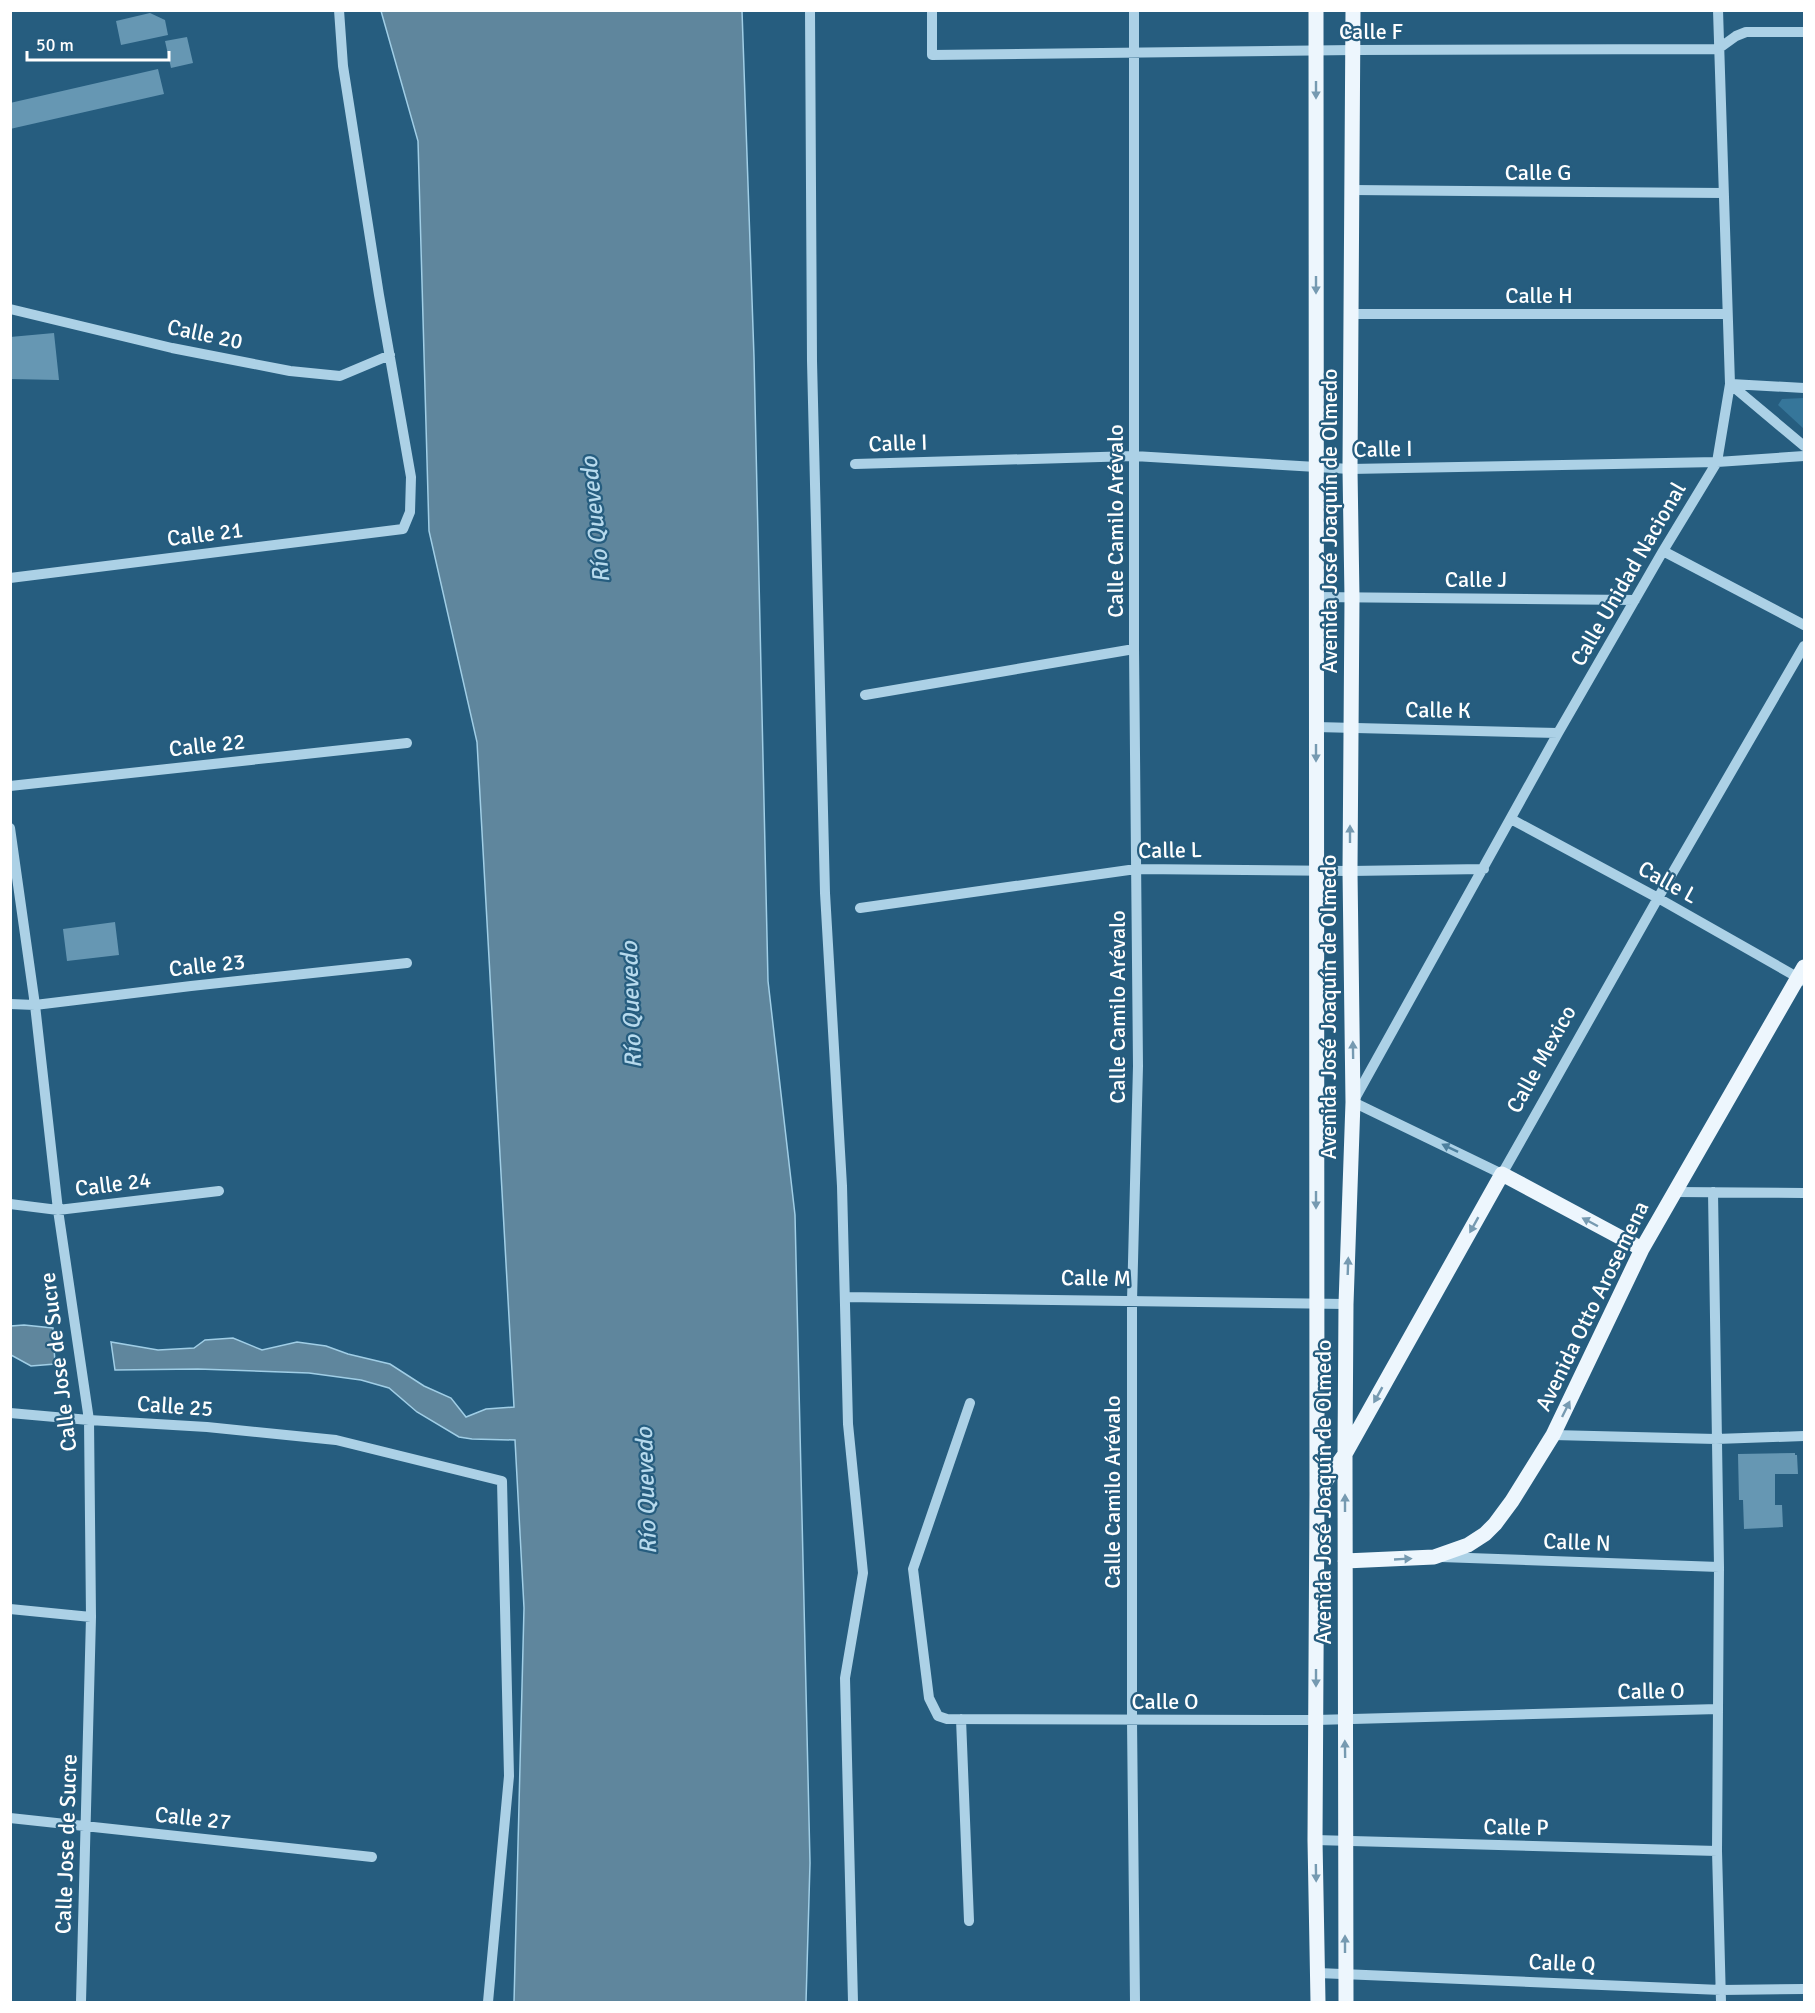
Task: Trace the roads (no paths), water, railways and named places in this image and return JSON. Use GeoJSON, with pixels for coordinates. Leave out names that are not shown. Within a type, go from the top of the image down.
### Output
{"type":"FeatureCollection","features":[{"type":"Feature","properties":{"kind":"main road","name":"Avenida José Joaquín de Olmedo"},"geometry":{"type":"LineString","coordinates":[[1316,10],[1317,1493],[1315,1840],[1318,2002]]}},
{"type":"Feature","properties":{"kind":"main road","name":"Avenida José Joaquín de Olmedo"},"geometry":{"type":"LineString","coordinates":[[1346,2002],[1344,1718],[1346,1304],[1353,1102],[1350,871],[1352,598],[1350,469],[1353,10]]}},
{"type":"Feature","properties":{"kind":"main road","name":"Avenida Otto Arosemena"},"geometry":{"type":"LineString","coordinates":[[1345,1562],[1434,1557],[1468,1545],[1495,1524],[1553,1435],[1642,1250],[1802,975]]}},
{"type":"Feature","properties":{"kind":"main road"},"geometry":{"type":"LineString","coordinates":[[1502,1174],[1642,1250]]}},
{"type":"Feature","properties":{"kind":"main road","name":"Calle Mexico"},"geometry":{"type":"LineString","coordinates":[[1317,1493],[1345,1454],[1502,1174]]}},
{"type":"Feature","properties":{"kind":"street"},"geometry":{"type":"LineString","coordinates":[[339,10],[343,66],[390,355]]}},
{"type":"Feature","properties":{"kind":"street"},"geometry":{"type":"LineString","coordinates":[[810,10],[812,361],[825,893],[842,1186],[848,1424],[863,1573],[845,1678],[853,2002]]}},
{"type":"Feature","properties":{"kind":"street","name":"Calle F"},"geometry":{"type":"LineString","coordinates":[[932,10],[932,55],[1718,49]]}},
{"type":"Feature","properties":{"kind":"street","name":"Calle Camilo Arévalo"},"geometry":{"type":"LineString","coordinates":[[1134,10],[1134,650],[1138,1066],[1132,1301],[1135,2002]]}},
{"type":"Feature","properties":{"kind":"street","name":"Calle Unidad Nacional"},"geometry":{"type":"LineString","coordinates":[[1353,1102],[1558,733],[1717,462],[1730,384],[1718,10]]}},
{"type":"Feature","properties":{"kind":"street"},"geometry":{"type":"LineString","coordinates":[[1718,49],[1746,32],[1804,32]]}},
{"type":"Feature","properties":{"kind":"street","name":"Calle G"},"geometry":{"type":"LineString","coordinates":[[1352,190],[1724,193]]}},
{"type":"Feature","properties":{"kind":"street","name":"Calle 20"},"geometry":{"type":"LineString","coordinates":[[10,309],[172,348],[290,371],[340,376],[390,355]]}},
{"type":"Feature","properties":{"kind":"street","name":"Calle H"},"geometry":{"type":"LineString","coordinates":[[1352,314],[1727,314]]}},
{"type":"Feature","properties":{"kind":"street","name":"Calle 21"},"geometry":{"type":"LineString","coordinates":[[10,578],[403,529],[410,512],[411,477],[390,355]]}},
{"type":"Feature","properties":{"kind":"street"},"geometry":{"type":"LineString","coordinates":[[1730,384],[1804,388]]}},
{"type":"Feature","properties":{"kind":"street"},"geometry":{"type":"LineString","coordinates":[[1730,384],[1804,446]]}},
{"type":"Feature","properties":{"kind":"street","name":"Calle I"},"geometry":{"type":"LineString","coordinates":[[855,464],[1134,456],[1350,469],[1717,462],[1804,456]]}},
{"type":"Feature","properties":{"kind":"street"},"geometry":{"type":"LineString","coordinates":[[1663,551],[1804,625]]}},
{"type":"Feature","properties":{"kind":"street","name":"Calle J"},"geometry":{"type":"LineString","coordinates":[[1316,597],[1635,600]]}},
{"type":"Feature","properties":{"kind":"street","name":"Calle Mexico"},"geometry":{"type":"LineString","coordinates":[[1502,1174],[1804,646]]}},
{"type":"Feature","properties":{"kind":"street"},"geometry":{"type":"LineString","coordinates":[[866,695],[1134,650]]}},
{"type":"Feature","properties":{"kind":"street","name":"Calle K"},"geometry":{"type":"LineString","coordinates":[[1316,727],[1558,733]]}},
{"type":"Feature","properties":{"kind":"street","name":"Calle 22"},"geometry":{"type":"LineString","coordinates":[[10,786],[407,743]]}},
{"type":"Feature","properties":{"kind":"street","name":"Calle L"},"geometry":{"type":"LineString","coordinates":[[1511,819],[1802,975]]}},
{"type":"Feature","properties":{"kind":"street","name":"Calle Jose de Sucre"},"geometry":{"type":"LineString","coordinates":[[10,828],[35,1005],[58,1210],[89,1420],[91,1617],[81,2002]]}},
{"type":"Feature","properties":{"kind":"street","name":"Calle L"},"geometry":{"type":"LineString","coordinates":[[860,908],[1136,869],[1350,871],[1484,868]]}},
{"type":"Feature","properties":{"kind":"street","name":"Calle 23"},"geometry":{"type":"LineString","coordinates":[[10,1004],[35,1005],[407,963]]}},
{"type":"Feature","properties":{"kind":"street"},"geometry":{"type":"LineString","coordinates":[[1353,1102],[1502,1174]]}},
{"type":"Feature","properties":{"kind":"street","name":"Calle 24"},"geometry":{"type":"LineString","coordinates":[[10,1204],[58,1210],[219,1191]]}},
{"type":"Feature","properties":{"kind":"street"},"geometry":{"type":"LineString","coordinates":[[1675,1192],[1804,1193]]}},
{"type":"Feature","properties":{"kind":"street"},"geometry":{"type":"LineString","coordinates":[[1713,1192],[1719,1567],[1717,1851],[1721,2002]]}},
{"type":"Feature","properties":{"kind":"street","name":"Calle M"},"geometry":{"type":"LineString","coordinates":[[844,1297],[1346,1304]]}},
{"type":"Feature","properties":{"kind":"street","name":"Calle O"},"geometry":{"type":"LineString","coordinates":[[970,1403],[913,1569],[929,1698],[938,1716],[947,1719],[1132,1721],[1316,1720],[1718,1709]]}},
{"type":"Feature","properties":{"kind":"street","name":"Calle 25"},"geometry":{"type":"LineString","coordinates":[[10,1413],[207,1427],[336,1440],[502,1481],[509,1776],[488,2002]]}},
{"type":"Feature","properties":{"kind":"street"},"geometry":{"type":"LineString","coordinates":[[1553,1435],[1716,1439],[1804,1436]]}},
{"type":"Feature","properties":{"kind":"street","name":"Calle N"},"geometry":{"type":"LineString","coordinates":[[1434,1557],[1719,1567]]}},
{"type":"Feature","properties":{"kind":"street"},"geometry":{"type":"LineString","coordinates":[[10,1609],[91,1617]]}},
{"type":"Feature","properties":{"kind":"street"},"geometry":{"type":"LineString","coordinates":[[961,1719],[969,1921]]}},
{"type":"Feature","properties":{"kind":"street","name":"Calle 27"},"geometry":{"type":"LineString","coordinates":[[10,1818],[372,1857]]}},
{"type":"Feature","properties":{"kind":"street","name":"Calle P"},"geometry":{"type":"LineString","coordinates":[[1315,1840],[1717,1851]]}},
{"type":"Feature","properties":{"kind":"street","name":"Calle Q"},"geometry":{"type":"LineString","coordinates":[[1318,1973],[1721,1990],[1804,1989]]}},
{"type":"Feature","properties":{"kind":"water","name":"Río Quevedo"},"geometry":{"type":"Polygon","coordinates":[[[381,11],[742,11],[754,357],[768,981],[795,1215],[810,1863],[806,2002],[514,2002],[524,1608],[515,1440],[459,1437],[417,1412],[389,1388],[361,1380],[309,1373],[198,1369],[115,1370],[111,1342],[158,1350],[194,1348],[205,1340],[233,1338],[262,1350],[297,1342],[326,1346],[390,1364],[424,1386],[451,1398],[466,1417],[486,1409],[514,1407],[477,742],[429,531],[418,141],[381,11]]]}},
{"type":"Feature","properties":{"kind":"water"},"geometry":{"type":"Polygon","coordinates":[[[11,1326],[53,1328],[55,1364],[31,1366],[11,1355],[11,1326]]]}}]}
